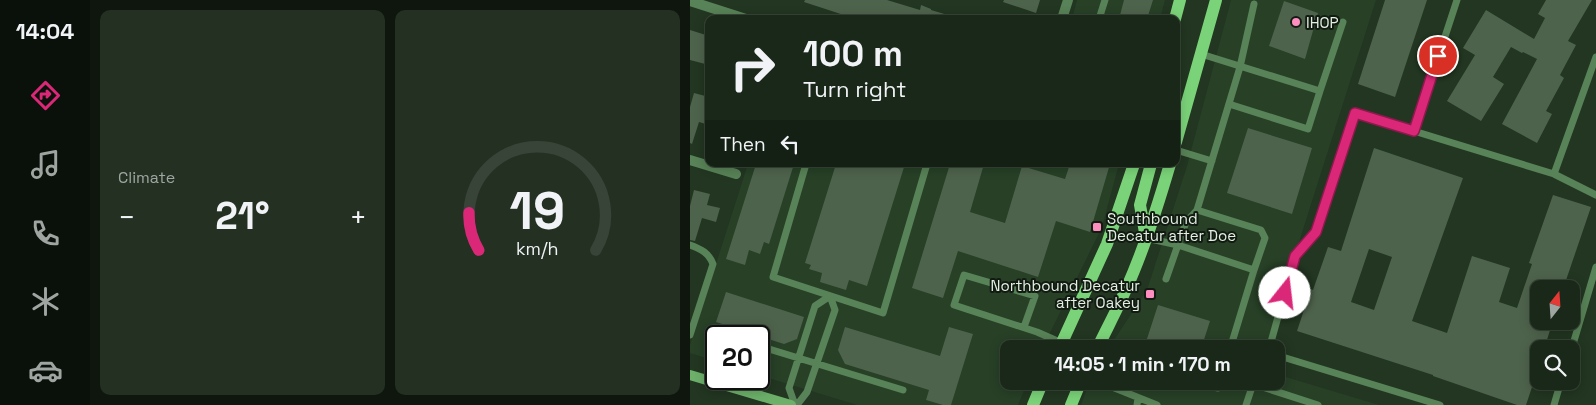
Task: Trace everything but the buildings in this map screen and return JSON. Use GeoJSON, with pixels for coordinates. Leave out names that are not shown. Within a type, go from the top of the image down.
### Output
{"type":"FeatureCollection","features":[{"type":"Feature","properties":{"kind":"main road"},"geometry":{"type":"LineString","coordinates":[[1175,15],[1180,0]]}},
{"type":"Feature","properties":{"kind":"main road"},"geometry":{"type":"LineString","coordinates":[[1180,128],[1216,0]]}},
{"type":"Feature","properties":{"kind":"main road"},"geometry":{"type":"LineString","coordinates":[[1063,340],[1107,244],[1124,199],[1133,167]]}},
{"type":"Feature","properties":{"kind":"main road"},"geometry":{"type":"LineString","coordinates":[[1146,238],[1140,205],[1150,167]]}},
{"type":"Feature","properties":{"kind":"main road"},"geometry":{"type":"LineString","coordinates":[[1101,340],[1128,285],[1146,238],[1169,167]]}},
{"type":"Feature","properties":{"kind":"main road"},"geometry":{"type":"LineString","coordinates":[[690,375],[791,405]]}},
{"type":"Feature","properties":{"kind":"main road"},"geometry":{"type":"LineString","coordinates":[[1033,405],[1039,390]]}},
{"type":"Feature","properties":{"kind":"main road"},"geometry":{"type":"LineString","coordinates":[[1070,405],[1077,390]]}},
{"type":"Feature","properties":{"kind":"street"},"geometry":{"type":"LineString","coordinates":[[1063,15],[1068,0]]}},
{"type":"Feature","properties":{"kind":"street"},"geometry":{"type":"LineString","coordinates":[[690,2],[733,15]]}},
{"type":"Feature","properties":{"kind":"street"},"geometry":{"type":"LineString","coordinates":[[690,160],[705,165]]}},
{"type":"Feature","properties":{"kind":"street"},"geometry":{"type":"LineString","coordinates":[[713,167],[736,174]]}},
{"type":"Feature","properties":{"kind":"lane"},"geometry":{"type":"LineString","coordinates":[[1100,15],[1105,0]]}},
{"type":"Feature","properties":{"kind":"lane"},"geometry":{"type":"LineString","coordinates":[[1414,131],[1457,0]]}},
{"type":"Feature","properties":{"kind":"lane"},"geometry":{"type":"LineString","coordinates":[[1166,279],[1186,222],[1197,210],[1240,67],[1254,4]]}},
{"type":"Feature","properties":{"kind":"lane"},"geometry":{"type":"LineString","coordinates":[[1229,104],[1308,129],[1343,22]]}},
{"type":"Feature","properties":{"kind":"lane"},"geometry":{"type":"LineString","coordinates":[[1201,54],[1320,91]]}},
{"type":"Feature","properties":{"kind":"lane"},"geometry":{"type":"LineString","coordinates":[[1554,174],[1596,58]]}},
{"type":"Feature","properties":{"kind":"lane"},"geometry":{"type":"LineString","coordinates":[[1272,340],[1295,256],[1316,232],[1355,113],[1554,174],[1596,195]]}},
{"type":"Feature","properties":{"kind":"lane"},"geometry":{"type":"LineString","coordinates":[[1180,151],[1212,161]]}},
{"type":"Feature","properties":{"kind":"lane"},"geometry":{"type":"LineString","coordinates":[[805,167],[774,277],[883,313],[926,167]]}},
{"type":"Feature","properties":{"kind":"lane"},"geometry":{"type":"LineString","coordinates":[[1197,210],[1261,230],[1265,238],[1233,340]]}},
{"type":"Feature","properties":{"kind":"lane"},"geometry":{"type":"LineString","coordinates":[[1146,238],[1178,245],[1254,270]]}},
{"type":"Feature","properties":{"kind":"lane"},"geometry":{"type":"LineString","coordinates":[[690,245],[710,256],[713,264],[690,335]]}},
{"type":"Feature","properties":{"kind":"lane"},"geometry":{"type":"LineString","coordinates":[[1575,340],[1596,268]]}},
{"type":"Feature","properties":{"kind":"lane"},"geometry":{"type":"LineString","coordinates":[[1024,327],[1035,296],[964,275],[954,305],[1024,327],[1049,340]]}},
{"type":"Feature","properties":{"kind":"lane"},"geometry":{"type":"LineString","coordinates":[[830,296],[836,310],[807,392],[796,405],[789,388],[798,358],[815,306],[830,296]]}},
{"type":"Feature","properties":{"kind":"lane"},"geometry":{"type":"LineString","coordinates":[[770,349],[903,390]]}},
{"type":"Feature","properties":{"kind":"lane"},"geometry":{"type":"LineString","coordinates":[[1285,358],[1440,405]]}},
{"type":"Feature","properties":{"kind":"lane"},"geometry":{"type":"LineString","coordinates":[[1246,405],[1253,384],[1318,405]]}},
{"type":"Feature","properties":{"kind":"lane"},"geometry":{"type":"LineString","coordinates":[[1115,390],[1138,401],[1157,405]]}},
{"type":"Feature","properties":{"kind":"lane"},"geometry":{"type":"LineString","coordinates":[[1554,405],[1559,390]]}},
{"type":"Feature","properties":{"kind":"shaded area"},"geometry":{"type":"Polygon","coordinates":[[[1077,0],[1165,0],[1161,15],[1073,15],[1077,0]]]}},
{"type":"Feature","properties":{"kind":"shaded area"},"geometry":{"type":"Polygon","coordinates":[[[1231,0],[1376,0],[1268,340],[1114,340],[1147,290],[1187,166],[1231,0]]]}},
{"type":"Feature","properties":{"kind":"shaded area"},"geometry":{"type":"Polygon","coordinates":[[[747,167],[1118,167],[1102,227],[1046,340],[1000,340],[1000,390],[1024,390],[1018,405],[857,405],[770,378],[770,325],[705,325],[705,358],[690,353],[690,345],[747,167]]]}},
{"type":"Feature","properties":{"kind":"shaded area"},"geometry":{"type":"Polygon","coordinates":[[[1285,377],[1379,405],[1081,405],[1087,390],[1285,390],[1285,377]]]}},
{"type":"Feature","properties":{"kind":"place","name":"IHOP"},"geometry":{"type":"Point","coordinates":[1296,22]}},
{"type":"Feature","properties":{"kind":"place","name":"Southbound Decatur after Doe"},"geometry":{"type":"Point","coordinates":[1097,227]}},
{"type":"Feature","properties":{"kind":"place","name":"Northbound Decatur after Oakey"},"geometry":{"type":"Point","coordinates":[1150,294]}},
{"type":"Feature","properties":{"kind":"route"},"geometry":{"type":"LineString","coordinates":[[1285,293],[1295,256],[1316,232],[1355,113],[1414,131],[1438,56]]}}]}
